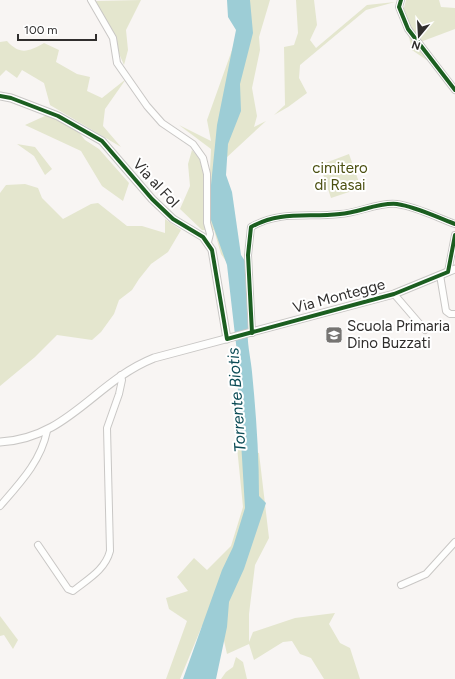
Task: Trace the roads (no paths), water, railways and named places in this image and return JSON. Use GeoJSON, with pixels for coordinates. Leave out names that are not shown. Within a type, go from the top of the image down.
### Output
{"type":"FeatureCollection","features":[{"type":"Feature","properties":{"kind":"street"},"geometry":{"type":"LineString","coordinates":[[91,0],[113,38],[117,62],[147,106],[162,123],[193,144],[204,158],[207,174],[207,223],[210,234],[208,242],[212,250],[227,339]]}},
{"type":"Feature","properties":{"kind":"street"},"geometry":{"type":"LineString","coordinates":[[401,0],[399,7],[408,29],[455,90]]}},
{"type":"Feature","properties":{"kind":"street","name":"Via al Fol"},"geometry":{"type":"LineString","coordinates":[[0,96],[11,98],[58,116],[102,141],[152,199],[173,219],[203,237],[208,242]]}},
{"type":"Feature","properties":{"kind":"street"},"geometry":{"type":"LineString","coordinates":[[246,334],[248,255],[251,227],[259,223],[288,215],[339,215],[396,204],[414,208],[455,224]]}},
{"type":"Feature","properties":{"kind":"street"},"geometry":{"type":"LineString","coordinates":[[452,270],[455,235]]}},
{"type":"Feature","properties":{"kind":"street","name":"Via Montegge"},"geometry":{"type":"LineString","coordinates":[[2,443],[28,438],[47,431],[64,421],[121,375],[154,358],[394,294],[452,270]]}},
{"type":"Feature","properties":{"kind":"street"},"geometry":{"type":"LineString","coordinates":[[440,275],[446,311],[450,314],[455,314]]}},
{"type":"Feature","properties":{"kind":"street"},"geometry":{"type":"LineString","coordinates":[[394,294],[425,330]]}},
{"type":"Feature","properties":{"kind":"street"},"geometry":{"type":"LineString","coordinates":[[38,545],[68,589],[73,591],[101,569],[108,560],[110,551],[107,428],[119,394],[122,380],[121,375]]}},
{"type":"Feature","properties":{"kind":"street"},"geometry":{"type":"LineString","coordinates":[[0,506],[28,474],[44,446],[47,431]]}},
{"type":"Feature","properties":{"kind":"street"},"geometry":{"type":"LineString","coordinates":[[401,585],[426,574],[455,542]]}},
{"type":"Feature","properties":{"kind":"water"},"geometry":{"type":"Polygon","coordinates":[[[227,0],[250,0],[253,33],[240,84],[241,111],[228,144],[226,175],[232,192],[241,255],[245,261],[249,323],[248,341],[256,418],[259,496],[266,503],[244,569],[229,602],[227,627],[216,679],[183,679],[222,570],[233,547],[245,508],[237,374],[239,370],[227,265],[211,220],[210,195],[217,125],[236,30],[228,17],[227,0]]]}},
{"type":"Feature","properties":{"kind":"place","name":"Scuola Primaria Dino Buzzati"},"geometry":{"type":"Point","coordinates":[334,335]}},
{"type":"Feature","properties":{"kind":"park label","name":"cimitero di Rasai"},"geometry":{"type":"Point","coordinates":[340,176]}},
{"type":"Feature","properties":{"kind":"water label","name":"Torrente Biotis"},"geometry":{"type":"Point","coordinates":[236,400]}}]}
